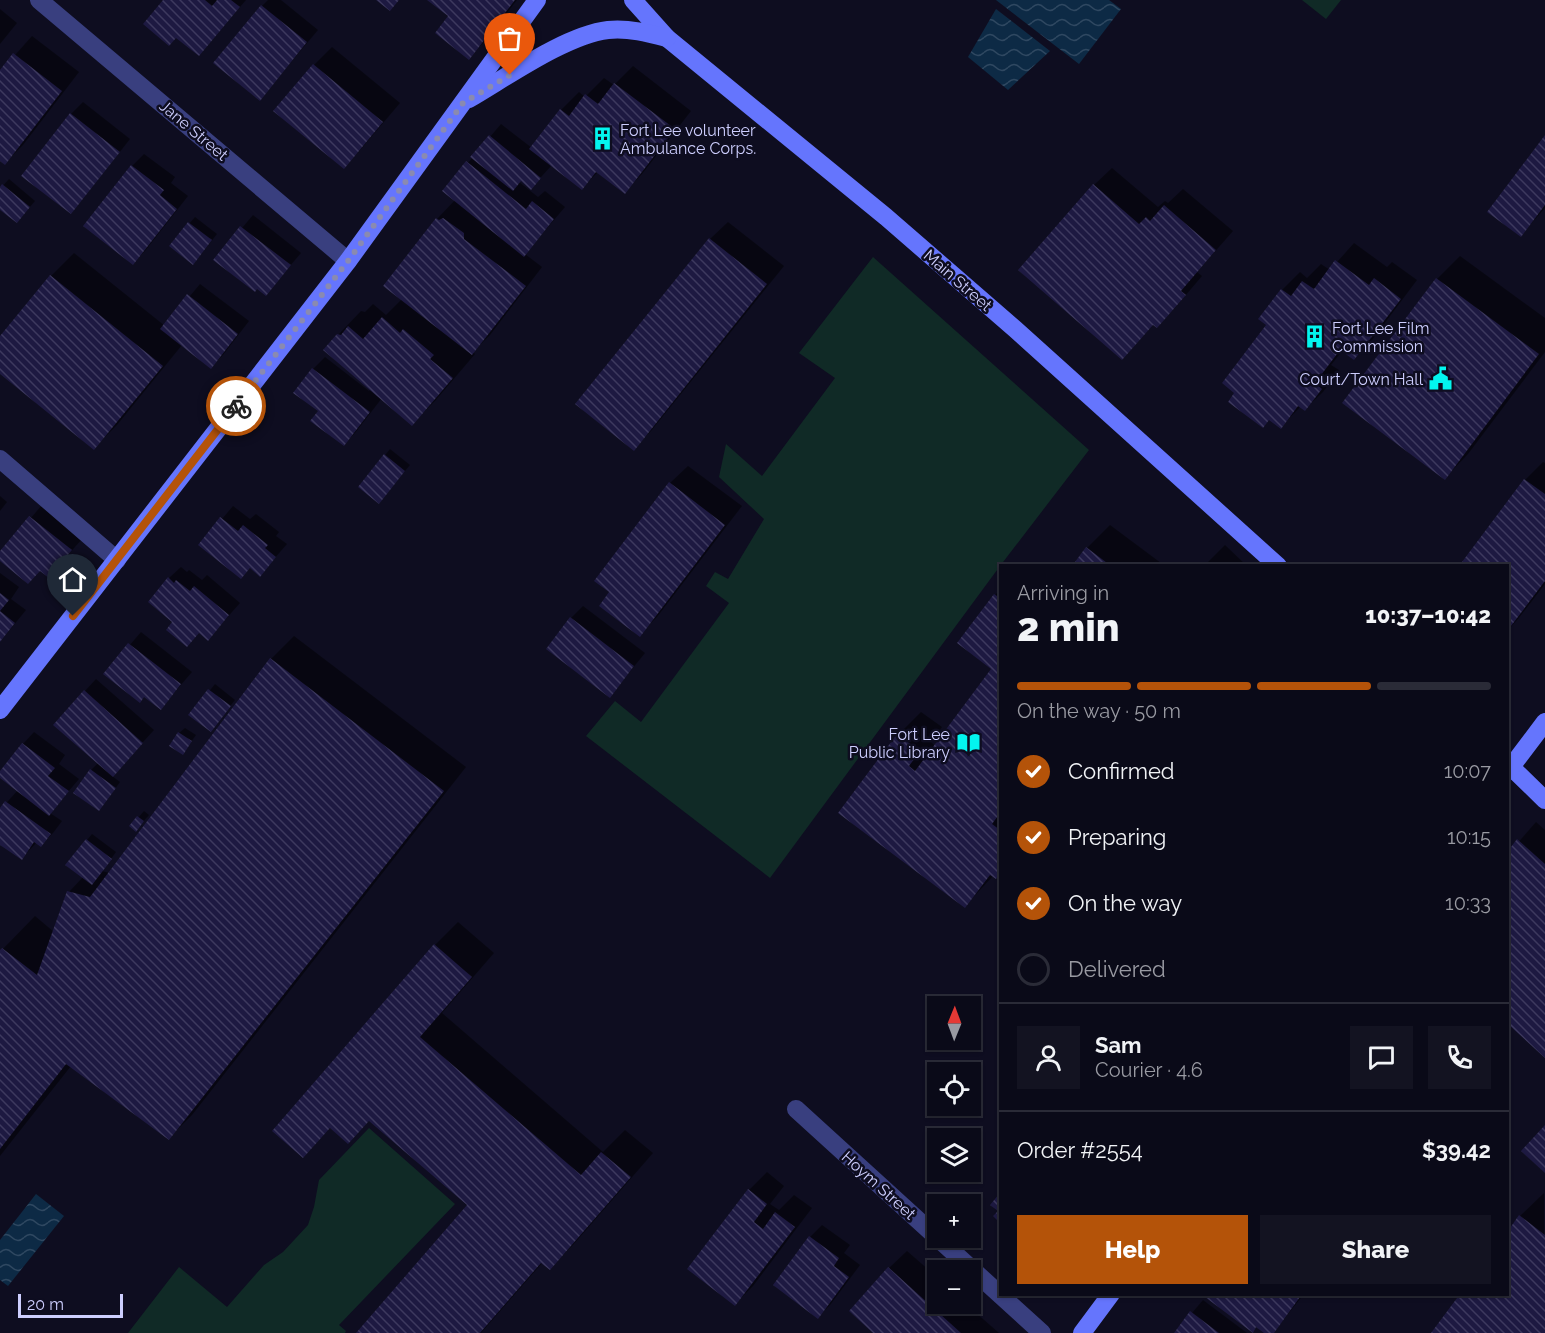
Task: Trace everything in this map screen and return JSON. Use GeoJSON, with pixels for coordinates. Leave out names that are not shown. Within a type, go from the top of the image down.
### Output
{"type":"FeatureCollection","features":[{"type":"Feature","properties":{"kind":"main road"},"geometry":{"type":"LineString","coordinates":[[0,710],[348,261],[537,0]]}},
{"type":"Feature","properties":{"kind":"main road","name":"Main Street"},"geometry":{"type":"LineString","coordinates":[[633,0],[667,38],[886,217],[1276,564]]}},
{"type":"Feature","properties":{"kind":"main road"},"geometry":{"type":"LineString","coordinates":[[463,103],[579,37],[609,30],[636,30],[667,38]]}},
{"type":"Feature","properties":{"kind":"main road"},"geometry":{"type":"LineString","coordinates":[[1545,722],[1509,767],[1545,800]]}},
{"type":"Feature","properties":{"kind":"main road"},"geometry":{"type":"LineString","coordinates":[[1082,1333],[1110,1296]]}},
{"type":"Feature","properties":{"kind":"street","name":"Jane Street"},"geometry":{"type":"LineString","coordinates":[[39,0],[348,261]]}},
{"type":"Feature","properties":{"kind":"street"},"geometry":{"type":"LineString","coordinates":[[0,459],[117,560]]}},
{"type":"Feature","properties":{"kind":"street","name":"Hoym Street"},"geometry":{"type":"LineString","coordinates":[[796,1109],[999,1294]]}},
{"type":"Feature","properties":{"kind":"street","name":"Hoym Street"},"geometry":{"type":"LineString","coordinates":[[1001,1296],[1042,1333]]}},
{"type":"Feature","properties":{"kind":"green space"},"geometry":{"type":"Polygon","coordinates":[[[1302,0],[1341,0],[1326,19],[1302,0]]]}},
{"type":"Feature","properties":{"kind":"green space"},"geometry":{"type":"Polygon","coordinates":[[[873,257],[1089,450],[1002,564],[999,564],[999,567],[770,878],[586,736],[615,701],[641,722],[729,603],[706,586],[715,572],[728,579],[764,519],[719,477],[726,444],[762,476],[835,378],[799,353],[873,257]]]}},
{"type":"Feature","properties":{"kind":"green space"},"geometry":{"type":"Polygon","coordinates":[[[369,1128],[455,1204],[339,1325],[346,1331],[345,1333],[128,1333],[179,1267],[227,1307],[264,1265],[283,1252],[308,1225],[319,1180],[369,1128]]]}},
{"type":"Feature","properties":{"kind":"water"},"geometry":{"type":"Polygon","coordinates":[[[996,0],[1109,0],[1121,9],[1079,64],[996,0]]]}},
{"type":"Feature","properties":{"kind":"water"},"geometry":{"type":"Polygon","coordinates":[[[996,9],[1050,51],[1008,90],[968,57],[996,9]]]}},
{"type":"Feature","properties":{"kind":"water"},"geometry":{"type":"Polygon","coordinates":[[[36,1194],[64,1216],[8,1286],[0,1280],[0,1240],[36,1194]]]}},
{"type":"Feature","properties":{"kind":"building"},"geometry":{"type":"Polygon","coordinates":[[[163,0],[205,0],[212,6],[217,0],[231,0],[240,7],[199,56],[176,38],[169,46],[143,24],[163,0]]]}},
{"type":"Feature","properties":{"kind":"building"},"geometry":{"type":"Polygon","coordinates":[[[376,0],[399,0],[390,11],[376,0]]]}},
{"type":"Feature","properties":{"kind":"building"},"geometry":{"type":"Polygon","coordinates":[[[427,0],[515,0],[469,60],[435,33],[448,16],[427,0]]]}},
{"type":"Feature","properties":{"kind":"building"},"geometry":{"type":"Polygon","coordinates":[[[261,5],[307,42],[260,101],[213,63],[261,5]]]}},
{"type":"Feature","properties":{"kind":"building"},"geometry":{"type":"Polygon","coordinates":[[[13,53],[62,91],[5,165],[0,161],[0,70],[13,53]]]}},
{"type":"Feature","properties":{"kind":"building"},"geometry":{"type":"Polygon","coordinates":[[[313,64],[383,122],[344,169],[273,111],[313,64]]]}},
{"type":"Feature","properties":{"kind":"building","name":"Fort Lee volunteer Ambulance Corps."},"geometry":{"type":"Polygon","coordinates":[[[614,83],[675,129],[625,194],[596,172],[582,190],[529,149],[560,109],[569,116],[585,94],[598,104],[614,83]]]}},
{"type":"Feature","properties":{"kind":"building"},"geometry":{"type":"Polygon","coordinates":[[[70,113],[120,152],[71,214],[21,176],[70,113]]]}},
{"type":"Feature","properties":{"kind":"building"},"geometry":{"type":"Polygon","coordinates":[[[489,135],[541,178],[531,190],[521,181],[513,191],[470,157],[489,135]]]}},
{"type":"Feature","properties":{"kind":"building"},"geometry":{"type":"Polygon","coordinates":[[[1545,135],[1545,205],[1521,237],[1487,212],[1545,135]]]}},
{"type":"Feature","properties":{"kind":"building"},"geometry":{"type":"Polygon","coordinates":[[[466,161],[526,209],[532,201],[554,219],[524,257],[442,191],[466,161]]]}},
{"type":"Feature","properties":{"kind":"building"},"geometry":{"type":"Polygon","coordinates":[[[131,165],[164,190],[160,195],[177,209],[133,265],[83,226],[131,165]]]}},
{"type":"Feature","properties":{"kind":"building"},"geometry":{"type":"Polygon","coordinates":[[[2,184],[30,207],[17,223],[0,210],[2,184]]]}},
{"type":"Feature","properties":{"kind":"building"},"geometry":{"type":"Polygon","coordinates":[[[1093,184],[1139,224],[1146,217],[1150,221],[1164,205],[1216,250],[1181,291],[1186,295],[1157,328],[1153,325],[1122,360],[1018,270],[1093,184]]]}},
{"type":"Feature","properties":{"kind":"building"},"geometry":{"type":"Polygon","coordinates":[[[436,218],[439,220],[443,218],[464,233],[464,239],[526,286],[472,355],[383,286],[436,218]]]}},
{"type":"Feature","properties":{"kind":"building"},"geometry":{"type":"Polygon","coordinates":[[[188,222],[212,240],[193,265],[169,246],[188,222]]]}},
{"type":"Feature","properties":{"kind":"building"},"geometry":{"type":"Polygon","coordinates":[[[240,226],[291,265],[266,296],[257,289],[255,292],[213,260],[240,226]]]}},
{"type":"Feature","properties":{"kind":"building"},"geometry":{"type":"Polygon","coordinates":[[[709,238],[767,284],[634,451],[575,404],[709,238]]]}},
{"type":"Feature","properties":{"kind":"building","name":"Fort Lee Film Commission"},"geometry":{"type":"Polygon","coordinates":[[[1335,260],[1369,285],[1374,278],[1401,299],[1354,360],[1340,350],[1315,383],[1322,389],[1305,411],[1298,406],[1281,429],[1269,420],[1263,428],[1228,402],[1234,393],[1222,383],[1266,325],[1258,319],[1281,289],[1291,296],[1302,281],[1314,289],[1335,260]]]}},
{"type":"Feature","properties":{"kind":"building"},"geometry":{"type":"Polygon","coordinates":[[[50,275],[163,366],[94,450],[0,374],[0,336],[50,275]]]}},
{"type":"Feature","properties":{"kind":"building","name":"Court/Town Hall"},"geometry":{"type":"Polygon","coordinates":[[[1436,278],[1539,354],[1445,480],[1342,403],[1436,278]]]}},
{"type":"Feature","properties":{"kind":"building"},"geometry":{"type":"Polygon","coordinates":[[[187,294],[238,334],[211,369],[160,329],[187,294]]]}},
{"type":"Feature","properties":{"kind":"building"},"geometry":{"type":"Polygon","coordinates":[[[382,317],[400,333],[403,329],[434,355],[430,359],[453,378],[412,426],[323,350],[337,334],[341,335],[348,326],[363,339],[382,317]]]}},
{"type":"Feature","properties":{"kind":"building"},"geometry":{"type":"Polygon","coordinates":[[[312,368],[370,412],[344,446],[310,421],[318,411],[293,393],[312,368]]]}},
{"type":"Feature","properties":{"kind":"building"},"geometry":{"type":"Polygon","coordinates":[[[384,454],[405,471],[379,504],[358,487],[384,454]]]}},
{"type":"Feature","properties":{"kind":"building"},"geometry":{"type":"Polygon","coordinates":[[[1524,479],[1545,494],[1545,581],[1509,629],[1509,564],[1460,564],[1524,479]]]}},
{"type":"Feature","properties":{"kind":"building"},"geometry":{"type":"Polygon","coordinates":[[[669,482],[725,525],[640,637],[599,606],[609,592],[594,581],[669,482]]]}},
{"type":"Feature","properties":{"kind":"building"},"geometry":{"type":"Polygon","coordinates":[[[29,516],[72,550],[49,578],[40,571],[28,584],[0,561],[0,551],[29,516]]]}},
{"type":"Feature","properties":{"kind":"building"},"geometry":{"type":"Polygon","coordinates":[[[220,517],[238,531],[243,525],[268,545],[265,548],[276,557],[260,577],[250,568],[241,579],[198,545],[220,517]]]}},
{"type":"Feature","properties":{"kind":"building"},"geometry":{"type":"Polygon","coordinates":[[[1086,547],[1108,564],[1073,564],[1086,547]]]}},
{"type":"Feature","properties":{"kind":"building"},"geometry":{"type":"Polygon","coordinates":[[[168,577],[174,583],[176,580],[190,591],[194,586],[229,615],[208,641],[199,633],[187,647],[166,630],[172,622],[148,602],[168,577]]]}},
{"type":"Feature","properties":{"kind":"building"},"geometry":{"type":"Polygon","coordinates":[[[0,593],[9,600],[0,611],[0,593]]]}},
{"type":"Feature","properties":{"kind":"building","name":"Fort Lee Public Library"},"geometry":{"type":"Polygon","coordinates":[[[994,594],[999,597],[999,814],[992,824],[999,829],[999,874],[996,879],[990,875],[965,908],[838,813],[897,734],[920,751],[909,766],[915,771],[991,669],[957,643],[994,594]]]}},
{"type":"Feature","properties":{"kind":"building"},"geometry":{"type":"Polygon","coordinates":[[[0,611],[15,623],[0,642],[0,611]]]}},
{"type":"Feature","properties":{"kind":"building"},"geometry":{"type":"Polygon","coordinates":[[[570,617],[634,666],[610,698],[546,649],[570,617]]]}},
{"type":"Feature","properties":{"kind":"building"},"geometry":{"type":"Polygon","coordinates":[[[128,643],[181,684],[161,710],[144,697],[140,703],[103,674],[128,643]]]}},
{"type":"Feature","properties":{"kind":"building"},"geometry":{"type":"Polygon","coordinates":[[[270,658],[444,791],[169,1140],[66,1064],[0,1149],[0,950],[2,948],[37,975],[67,891],[90,897],[270,658]]]}},
{"type":"Feature","properties":{"kind":"building"},"geometry":{"type":"Polygon","coordinates":[[[208,689],[231,706],[211,732],[188,715],[208,689]]]}},
{"type":"Feature","properties":{"kind":"building"},"geometry":{"type":"Polygon","coordinates":[[[84,690],[143,743],[113,777],[53,725],[84,690]]]}},
{"type":"Feature","properties":{"kind":"building"},"geometry":{"type":"Polygon","coordinates":[[[178,732],[192,741],[183,755],[169,746],[178,732]]]}},
{"type":"Feature","properties":{"kind":"building"},"geometry":{"type":"Polygon","coordinates":[[[22,743],[55,768],[48,776],[69,791],[49,816],[0,778],[0,771],[22,743]]]}},
{"type":"Feature","properties":{"kind":"building"},"geometry":{"type":"Polygon","coordinates":[[[90,769],[116,788],[99,811],[73,793],[90,769]]]}},
{"type":"Feature","properties":{"kind":"building"},"geometry":{"type":"Polygon","coordinates":[[[5,801],[51,834],[41,847],[34,842],[22,860],[0,845],[0,808],[5,801]]]}},
{"type":"Feature","properties":{"kind":"building"},"geometry":{"type":"Polygon","coordinates":[[[137,816],[144,821],[136,832],[129,826],[137,816]]]}},
{"type":"Feature","properties":{"kind":"building"},"geometry":{"type":"Polygon","coordinates":[[[86,839],[112,859],[92,885],[65,865],[86,839]]]}},
{"type":"Feature","properties":{"kind":"building"},"geometry":{"type":"Polygon","coordinates":[[[1517,839],[1545,864],[1545,1058],[1509,1025],[1509,850],[1517,839]]]}},
{"type":"Feature","properties":{"kind":"building"},"geometry":{"type":"Polygon","coordinates":[[[434,944],[472,977],[420,1037],[581,1175],[601,1152],[631,1177],[550,1270],[541,1263],[480,1333],[356,1333],[467,1205],[369,1121],[348,1144],[330,1128],[303,1158],[272,1131],[434,944]]]}},
{"type":"Feature","properties":{"kind":"building"},"geometry":{"type":"Polygon","coordinates":[[[1545,1125],[1545,1173],[1521,1151],[1545,1125]]]}},
{"type":"Feature","properties":{"kind":"building"},"geometry":{"type":"Polygon","coordinates":[[[748,1189],[767,1204],[754,1222],[763,1229],[775,1212],[795,1227],[735,1306],[687,1269],[748,1189]]]}},
{"type":"Feature","properties":{"kind":"building"},"geometry":{"type":"Polygon","coordinates":[[[999,1194],[999,1222],[993,1216],[998,1211],[990,1205],[999,1194]]]}},
{"type":"Feature","properties":{"kind":"building"},"geometry":{"type":"Polygon","coordinates":[[[1519,1215],[1545,1235],[1545,1333],[1431,1333],[1459,1296],[1509,1296],[1509,1230],[1519,1215]]]}},
{"type":"Feature","properties":{"kind":"building"},"geometry":{"type":"Polygon","coordinates":[[[809,1236],[839,1258],[834,1266],[849,1277],[818,1319],[773,1285],[809,1236]]]}},
{"type":"Feature","properties":{"kind":"building"},"geometry":{"type":"Polygon","coordinates":[[[888,1267],[927,1302],[927,1314],[940,1314],[961,1333],[873,1333],[849,1311],[888,1267]]]}},
{"type":"Feature","properties":{"kind":"building"},"geometry":{"type":"Polygon","coordinates":[[[1205,1297],[1300,1297],[1274,1333],[1264,1333],[1256,1327],[1253,1333],[1205,1297]]]}},
{"type":"Feature","properties":{"kind":"building"},"geometry":{"type":"Polygon","coordinates":[[[1190,1311],[1219,1333],[1174,1333],[1190,1311]]]}},
{"type":"Feature","properties":{"kind":"way so far"},"geometry":{"type":"LineString","coordinates":[[236,406],[348,261],[463,103],[510,75]]}},
{"type":"Feature","properties":{"kind":"place","name":"Fort Lee volunteer Ambulance Corps."},"geometry":{"type":"Point","coordinates":[602,139]}},
{"type":"Feature","properties":{"kind":"place","name":"Fort Lee Film Commission"},"geometry":{"type":"Point","coordinates":[1314,337]}},
{"type":"Feature","properties":{"kind":"place","name":"Court/Town Hall"},"geometry":{"type":"Point","coordinates":[1441,379]}},
{"type":"Feature","properties":{"kind":"place","name":"Fort Lee Public Library"},"geometry":{"type":"Point","coordinates":[968,743]}},
{"type":"Feature","properties":{"kind":"route"},"geometry":{"type":"LineString","coordinates":[[73,616],[236,406]]}}]}
